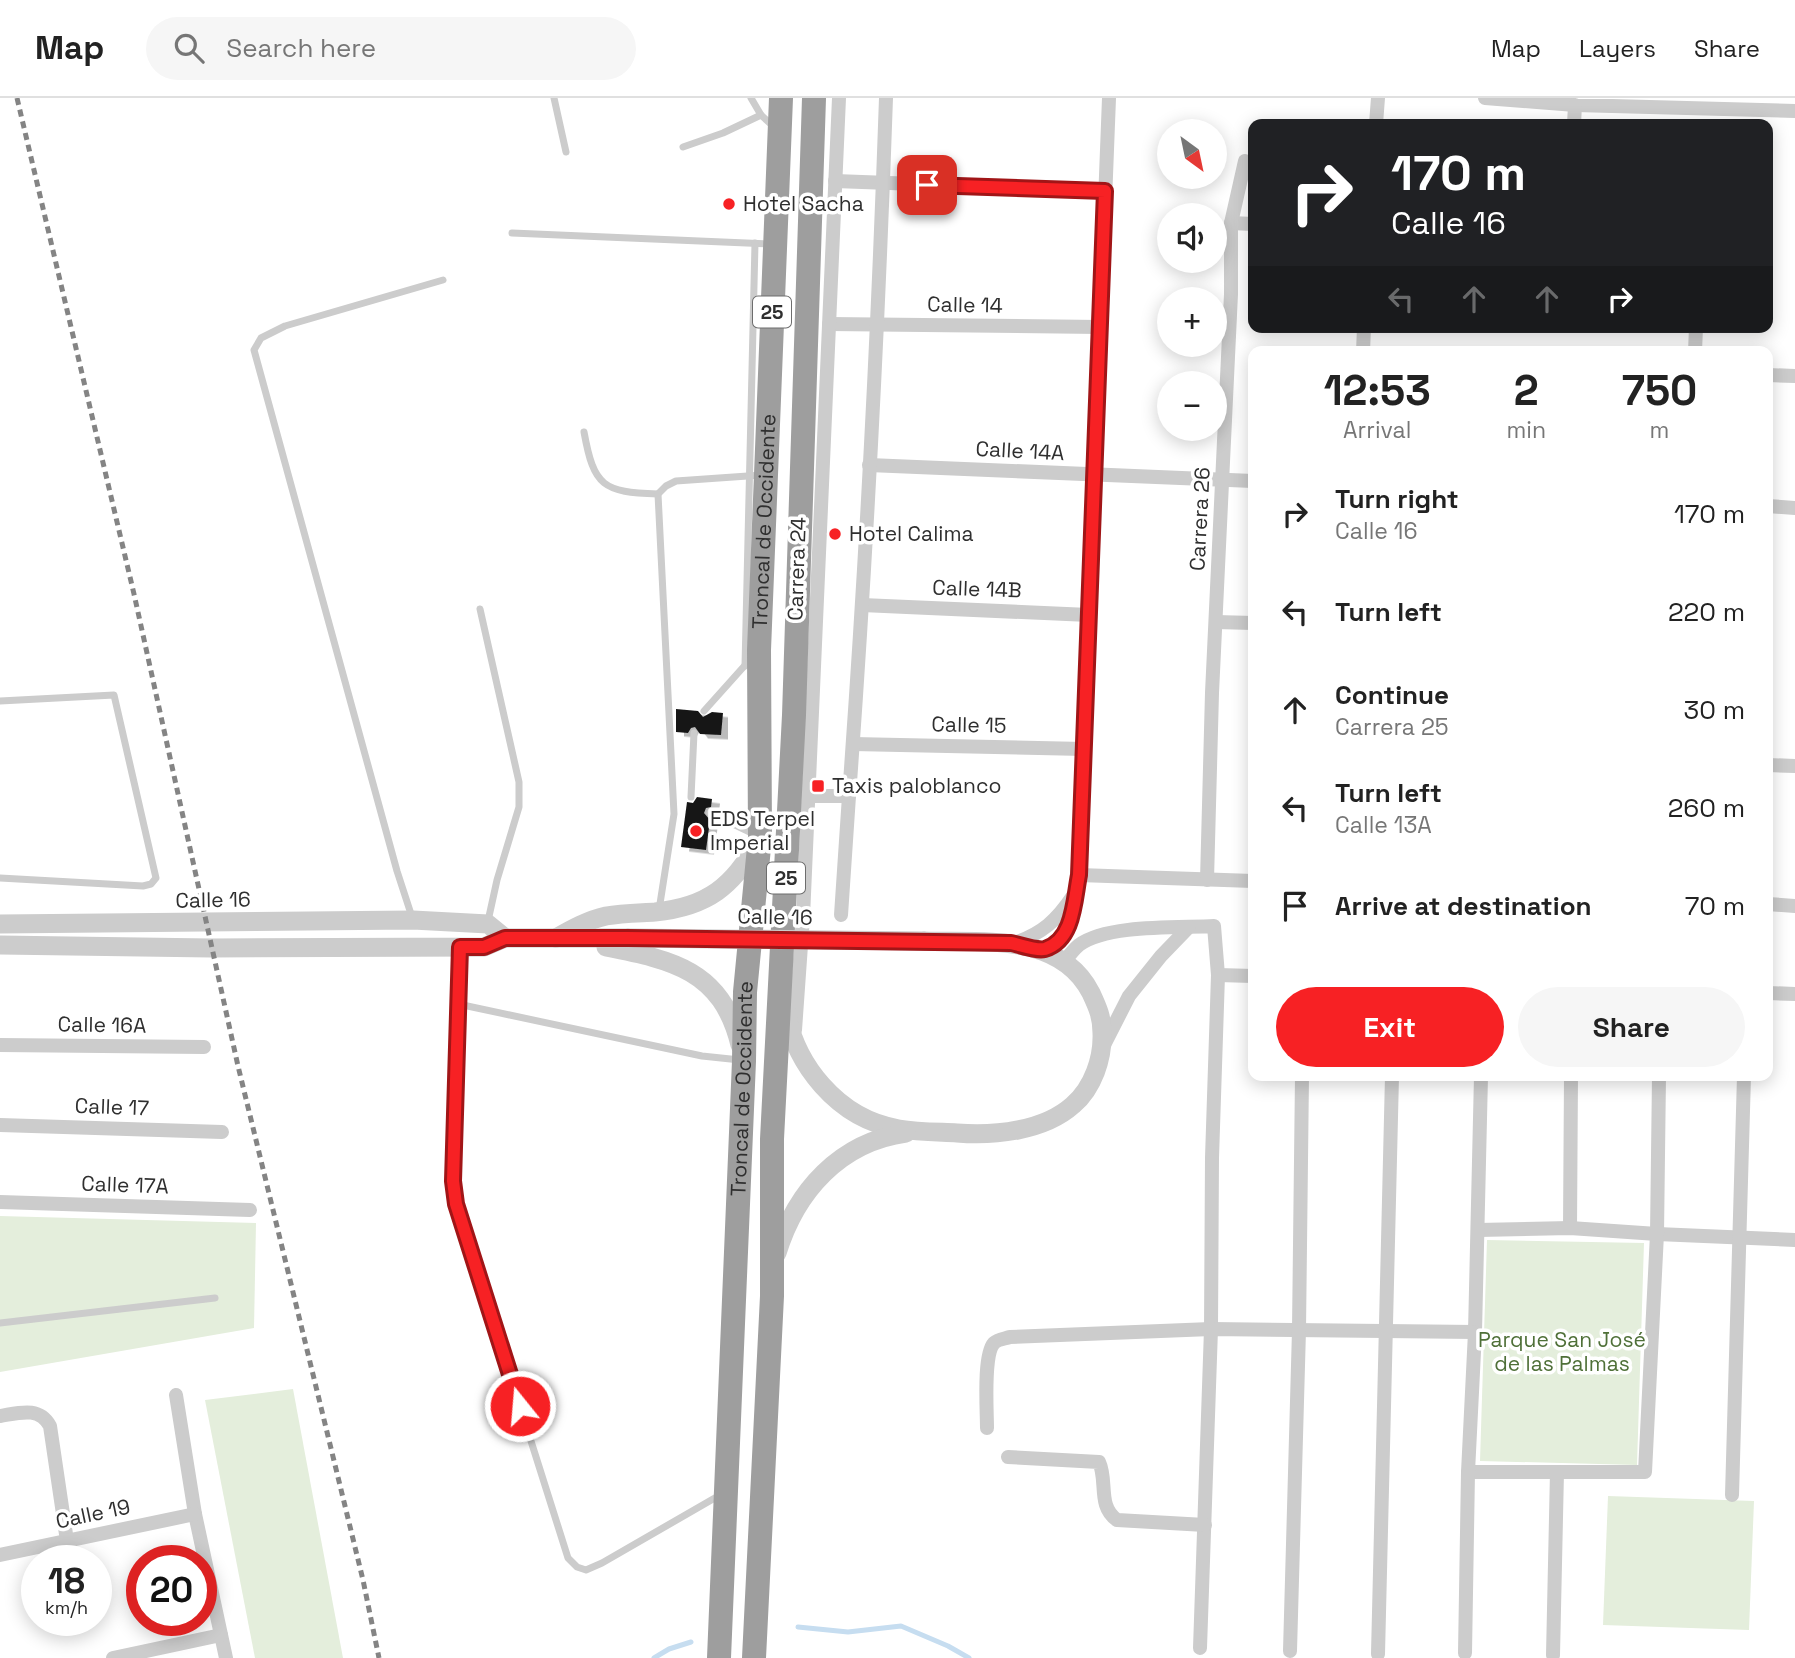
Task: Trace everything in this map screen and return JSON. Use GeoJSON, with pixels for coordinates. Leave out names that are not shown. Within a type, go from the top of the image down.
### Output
{"type":"FeatureCollection","features":[{"type":"Feature","properties":{"kind":"highway","name":"Troncal de Occidente"},"geometry":{"type":"LineString","coordinates":[[719,1658],[745,992],[760,837],[752,658],[765,243],[781,98]]}},
{"type":"Feature","properties":{"kind":"highway","name":"Troncal de Occidente"},"geometry":{"type":"LineString","coordinates":[[754,1658],[772,1296],[772,1139],[795,701],[814,98]]}},
{"type":"Feature","properties":{"kind":"street","name":"Carrera 24"},"geometry":{"type":"LineString","coordinates":[[794,1042],[808,796],[839,98]]}},
{"type":"Feature","properties":{"kind":"street"},"geometry":{"type":"LineString","coordinates":[[841,915],[862,606],[886,98]]}},
{"type":"Feature","properties":{"kind":"street"},"geometry":{"type":"LineString","coordinates":[[1043,950],[1057,943],[1066,931],[1072,916],[1079,875],[1109,98]]}},
{"type":"Feature","properties":{"kind":"street"},"geometry":{"type":"LineString","coordinates":[[1376,119],[1378,98]]}},
{"type":"Feature","properties":{"kind":"street"},"geometry":{"type":"LineString","coordinates":[[1485,98],[1575,105],[1712,108],[1754,104],[1795,111]]}},
{"type":"Feature","properties":{"kind":"street"},"geometry":{"type":"LineString","coordinates":[[1574,119],[1575,105]]}},
{"type":"Feature","properties":{"kind":"street"},"geometry":{"type":"LineString","coordinates":[[1711,119],[1712,108]]}},
{"type":"Feature","properties":{"kind":"street","name":"Carrera 26"},"geometry":{"type":"LineString","coordinates":[[1207,880],[1231,294],[1231,223],[1245,162]]}},
{"type":"Feature","properties":{"kind":"street"},"geometry":{"type":"LineString","coordinates":[[835,181],[1105,191]]}},
{"type":"Feature","properties":{"kind":"street"},"geometry":{"type":"LineString","coordinates":[[1231,223],[1248,224]]}},
{"type":"Feature","properties":{"kind":"street","name":"Calle 14"},"geometry":{"type":"LineString","coordinates":[[829,324],[1100,327]]}},
{"type":"Feature","properties":{"kind":"street"},"geometry":{"type":"LineString","coordinates":[[1773,375],[1795,376]]}},
{"type":"Feature","properties":{"kind":"street","name":"Calle 14A"},"geometry":{"type":"LineString","coordinates":[[869,465],[1248,481]]}},
{"type":"Feature","properties":{"kind":"street"},"geometry":{"type":"LineString","coordinates":[[1773,506],[1795,508]]}},
{"type":"Feature","properties":{"kind":"street","name":"Calle 14B"},"geometry":{"type":"LineString","coordinates":[[862,606],[1089,615]]}},
{"type":"Feature","properties":{"kind":"street"},"geometry":{"type":"LineString","coordinates":[[1216,622],[1248,623]]}},
{"type":"Feature","properties":{"kind":"street","name":"Calle 15"},"geometry":{"type":"LineString","coordinates":[[853,744],[1084,749]]}},
{"type":"Feature","properties":{"kind":"street"},"geometry":{"type":"LineString","coordinates":[[1773,765],[1795,766]]}},
{"type":"Feature","properties":{"kind":"street"},"geometry":{"type":"LineString","coordinates":[[808,796],[849,796]]}},
{"type":"Feature","properties":{"kind":"street"},"geometry":{"type":"LineString","coordinates":[[562,940],[573,928],[607,916],[659,912],[692,905],[714,895],[744,867],[760,837]]}},
{"type":"Feature","properties":{"kind":"street"},"geometry":{"type":"LineString","coordinates":[[1079,875],[1248,881]]}},
{"type":"Feature","properties":{"kind":"street"},"geometry":{"type":"LineString","coordinates":[[1011,943],[1034,937],[1050,926],[1076,892]]}},
{"type":"Feature","properties":{"kind":"street"},"geometry":{"type":"LineString","coordinates":[[1773,904],[1795,906]]}},
{"type":"Feature","properties":{"kind":"street","name":"Calle 16"},"geometry":{"type":"LineString","coordinates":[[0,924],[413,920],[488,924]]}},
{"type":"Feature","properties":{"kind":"street"},"geometry":{"type":"LineString","coordinates":[[488,924],[505,938]]}},
{"type":"Feature","properties":{"kind":"street"},"geometry":{"type":"LineString","coordinates":[[1064,961],[1079,945],[1091,938],[1146,929],[1213,926],[1218,975],[1212,1158],[1212,1329],[1200,1648]]}},
{"type":"Feature","properties":{"kind":"street"},"geometry":{"type":"LineString","coordinates":[[781,976],[787,1018],[794,1042],[818,1082],[835,1098],[854,1112],[898,1129],[979,1135],[1016,1130],[1046,1122],[1074,1104],[1095,1075],[1103,1047],[1129,996],[1189,927]]}},
{"type":"Feature","properties":{"kind":"street","name":"Calle 16"},"geometry":{"type":"LineString","coordinates":[[0,945],[211,948],[484,947],[505,938],[1011,943],[1043,950],[1064,961],[1085,981],[1101,1014],[1103,1047]]}},
{"type":"Feature","properties":{"kind":"street"},"geometry":{"type":"LineString","coordinates":[[562,940],[665,960],[697,976],[715,991],[725,1006],[737,1030],[744,1061]]}},
{"type":"Feature","properties":{"kind":"street"},"geometry":{"type":"LineString","coordinates":[[1218,975],[1248,976]]}},
{"type":"Feature","properties":{"kind":"street"},"geometry":{"type":"LineString","coordinates":[[1773,993],[1795,994]]}},
{"type":"Feature","properties":{"kind":"street","name":"Calle 16A"},"geometry":{"type":"LineString","coordinates":[[0,1045],[204,1047]]}},
{"type":"Feature","properties":{"kind":"street"},"geometry":{"type":"LineString","coordinates":[[1290,1651],[1299,1330],[1302,1081]]}},
{"type":"Feature","properties":{"kind":"street"},"geometry":{"type":"LineString","coordinates":[[1378,1654],[1392,1081]]}},
{"type":"Feature","properties":{"kind":"street"},"geometry":{"type":"LineString","coordinates":[[1465,1653],[1481,1081]]}},
{"type":"Feature","properties":{"kind":"street"},"geometry":{"type":"LineString","coordinates":[[1570,1228],[1571,1081]]}},
{"type":"Feature","properties":{"kind":"street"},"geometry":{"type":"LineString","coordinates":[[1468,1472],[1645,1472],[1657,1234],[1659,1081]]}},
{"type":"Feature","properties":{"kind":"street"},"geometry":{"type":"LineString","coordinates":[[1732,1495],[1744,1081]]}},
{"type":"Feature","properties":{"kind":"street","name":"Calle 17"},"geometry":{"type":"LineString","coordinates":[[0,1125],[222,1132]]}},
{"type":"Feature","properties":{"kind":"street"},"geometry":{"type":"LineString","coordinates":[[772,1296],[777,1255],[784,1231],[795,1208],[827,1168],[848,1153],[871,1142],[921,1131]]}},
{"type":"Feature","properties":{"kind":"street","name":"Calle 17A"},"geometry":{"type":"LineString","coordinates":[[0,1202],[250,1210]]}},
{"type":"Feature","properties":{"kind":"street"},"geometry":{"type":"LineString","coordinates":[[1478,1230],[1570,1228],[1795,1240]]}},
{"type":"Feature","properties":{"kind":"street"},"geometry":{"type":"LineString","coordinates":[[986,1428],[988,1359],[991,1346],[1010,1337],[1212,1329],[1475,1332]]}},
{"type":"Feature","properties":{"kind":"street"},"geometry":{"type":"LineString","coordinates":[[176,1395],[195,1514],[226,1658]]}},
{"type":"Feature","properties":{"kind":"street"},"geometry":{"type":"LineString","coordinates":[[0,1416],[29,1412],[40,1414],[50,1426],[67,1541]]}},
{"type":"Feature","properties":{"kind":"street"},"geometry":{"type":"LineString","coordinates":[[1008,1458],[1094,1460],[1099,1462],[1102,1469],[1106,1506],[1110,1515],[1117,1520],[1205,1524]]}},
{"type":"Feature","properties":{"kind":"street"},"geometry":{"type":"LineString","coordinates":[[1553,1655],[1558,1472]]}},
{"type":"Feature","properties":{"kind":"street","name":"Calle 19"},"geometry":{"type":"LineString","coordinates":[[0,1555],[195,1514]]}},
{"type":"Feature","properties":{"kind":"street"},"geometry":{"type":"LineString","coordinates":[[117,1658],[220,1634]]}},
{"type":"Feature","properties":{"kind":"lane"},"geometry":{"type":"LineString","coordinates":[[554,98],[566,152]]}},
{"type":"Feature","properties":{"kind":"lane"},"geometry":{"type":"LineString","coordinates":[[751,98],[761,115],[779,132]]}},
{"type":"Feature","properties":{"kind":"lane"},"geometry":{"type":"LineString","coordinates":[[683,147],[761,115]]}},
{"type":"Feature","properties":{"kind":"lane"},"geometry":{"type":"LineString","coordinates":[[512,233],[765,243]]}},
{"type":"Feature","properties":{"kind":"lane"},"geometry":{"type":"LineString","coordinates":[[413,920],[397,871],[254,350],[261,338],[285,326],[443,281]]}},
{"type":"Feature","properties":{"kind":"lane"},"geometry":{"type":"LineString","coordinates":[[584,432],[589,460],[598,477],[608,488],[626,493],[658,494],[676,481],[758,475]]}},
{"type":"Feature","properties":{"kind":"lane"},"geometry":{"type":"LineString","coordinates":[[658,494],[674,814],[659,912]]}},
{"type":"Feature","properties":{"kind":"lane"},"geometry":{"type":"LineString","coordinates":[[480,609],[519,782],[519,807],[497,880],[488,924]]}},
{"type":"Feature","properties":{"kind":"lane"},"geometry":{"type":"LineString","coordinates":[[704,711],[752,658]]}},
{"type":"Feature","properties":{"kind":"lane"},"geometry":{"type":"LineString","coordinates":[[0,701],[114,695],[156,878],[151,884],[143,886],[0,878]]}},
{"type":"Feature","properties":{"kind":"lane"},"geometry":{"type":"LineString","coordinates":[[691,797],[694,733]]}},
{"type":"Feature","properties":{"kind":"lane"},"geometry":{"type":"LineString","coordinates":[[710,813],[760,837]]}},
{"type":"Feature","properties":{"kind":"lane"},"geometry":{"type":"LineString","coordinates":[[674,814],[685,814]]}},
{"type":"Feature","properties":{"kind":"lane"},"geometry":{"type":"LineString","coordinates":[[460,947],[453,1181],[456,1204],[568,1559],[577,1567],[586,1570],[727,1492]]}},
{"type":"Feature","properties":{"kind":"lane"},"geometry":{"type":"LineString","coordinates":[[458,1004],[702,1056],[744,1061]]}},
{"type":"Feature","properties":{"kind":"lane"},"geometry":{"type":"LineString","coordinates":[[0,1323],[215,1298]]}},
{"type":"Feature","properties":{"kind":"green space"},"geometry":{"type":"Polygon","coordinates":[[[0,1216],[256,1223],[254,1328],[0,1372],[0,1216]]]}},
{"type":"Feature","properties":{"kind":"green space","name":"Parque San José de las Palmas"},"geometry":{"type":"Polygon","coordinates":[[[1487,1240],[1644,1243],[1637,1465],[1480,1461],[1487,1240]]]}},
{"type":"Feature","properties":{"kind":"green space"},"geometry":{"type":"Polygon","coordinates":[[[293,1389],[343,1658],[255,1658],[205,1400],[293,1389]]]}},
{"type":"Feature","properties":{"kind":"green space"},"geometry":{"type":"Polygon","coordinates":[[[1608,1496],[1754,1501],[1749,1630],[1603,1625],[1608,1496]]]}},
{"type":"Feature","properties":{"kind":"building"},"geometry":{"type":"Polygon","coordinates":[[[676,709],[698,711],[703,717],[712,712],[723,713],[721,735],[700,734],[695,727],[688,733],[676,732],[676,709]]]}},
{"type":"Feature","properties":{"kind":"building","name":"EDS Terpel Imperial"},"geometry":{"type":"Polygon","coordinates":[[[697,797],[712,799],[711,807],[706,808],[704,813],[710,820],[706,850],[681,847],[687,802],[693,803],[697,797]]]}},
{"type":"Feature","properties":{"kind":"waterway"},"geometry":{"type":"LineString","coordinates":[[798,1627],[848,1632],[901,1626],[969,1658]]}},
{"type":"Feature","properties":{"kind":"waterway"},"geometry":{"type":"LineString","coordinates":[[654,1658],[669,1649],[691,1642]]}},
{"type":"Feature","properties":{"kind":"railway"},"geometry":{"type":"LineString","coordinates":[[17,98],[134,594],[238,1066],[363,1580],[379,1658]]}},
{"type":"Feature","properties":{"kind":"place","name":"Hotel Sacha"},"geometry":{"type":"Point","coordinates":[729,204]}},
{"type":"Feature","properties":{"kind":"place","name":"Hotel Calima"},"geometry":{"type":"Point","coordinates":[835,534]}},
{"type":"Feature","properties":{"kind":"place","name":"Taxis paloblanco"},"geometry":{"type":"Point","coordinates":[818,786]}},
{"type":"Feature","properties":{"kind":"place","name":"EDS Terpel Imperial"},"geometry":{"type":"Point","coordinates":[696,831]}},
{"type":"Feature","properties":{"kind":"route"},"geometry":{"type":"LineString","coordinates":[[520,1406],[456,1204],[453,1181],[460,947],[484,947],[505,938],[628,938],[1011,943],[1043,950],[1057,943],[1072,916],[1079,875],[1105,191],[927,185]]}}]}
